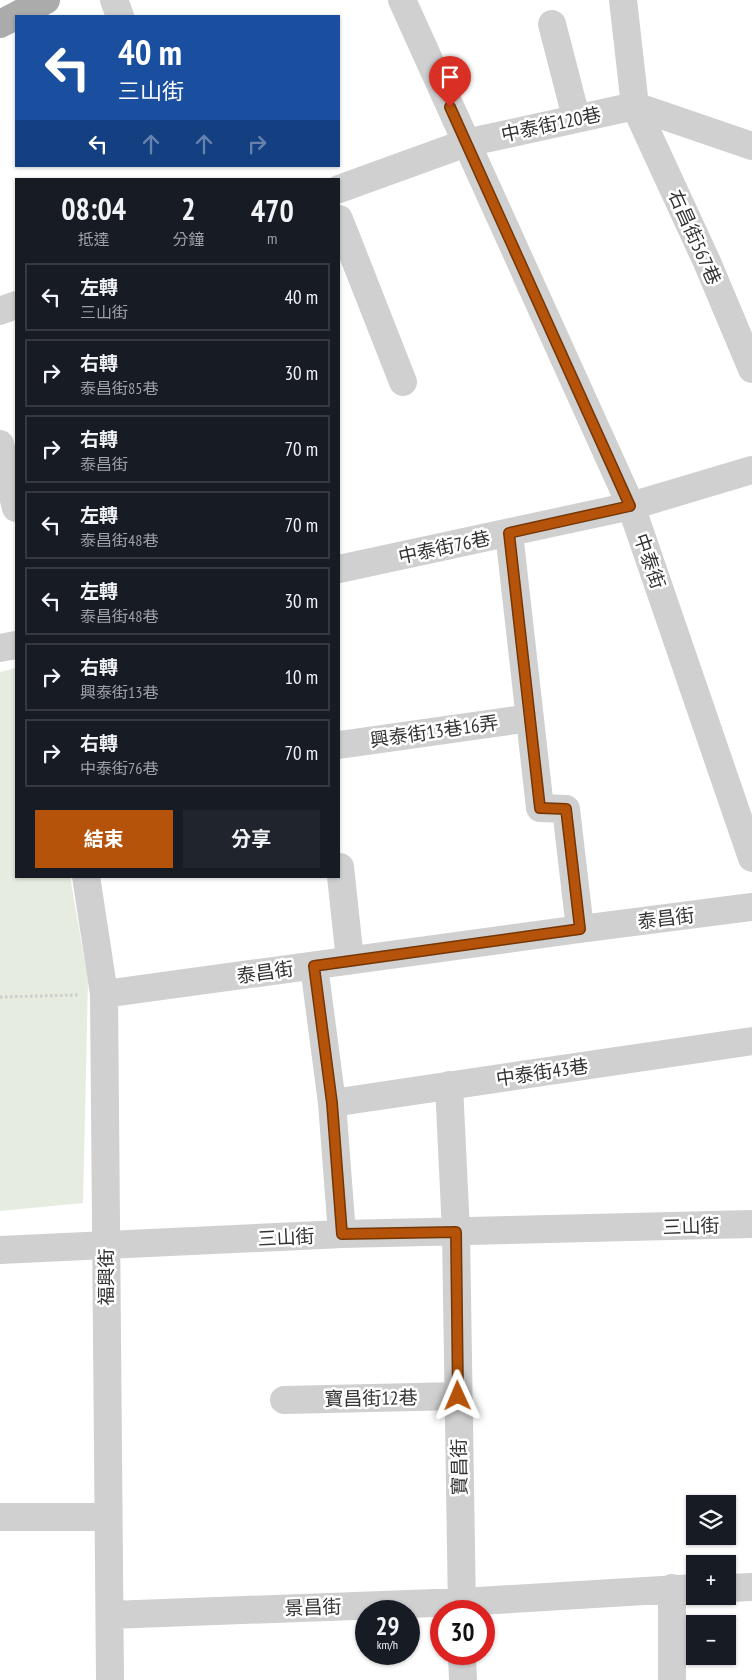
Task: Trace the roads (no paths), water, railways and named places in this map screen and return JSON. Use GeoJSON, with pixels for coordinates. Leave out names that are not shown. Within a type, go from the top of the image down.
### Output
{"type":"FeatureCollection","features":[{"type":"Feature","properties":{"kind":"main road"},"geometry":{"type":"LineString","coordinates":[[17,15],[46,0]]}},
{"type":"Feature","properties":{"kind":"main road"},"geometry":{"type":"LineString","coordinates":[[0,24],[15,16]]}},
{"type":"Feature","properties":{"kind":"street"},"geometry":{"type":"LineString","coordinates":[[114,0],[120,15]]}},
{"type":"Feature","properties":{"kind":"street","name":"中泰街"},"geometry":{"type":"LineString","coordinates":[[402,0],[630,506],[752,858]]}},
{"type":"Feature","properties":{"kind":"street","name":"右昌街567巷"},"geometry":{"type":"LineString","coordinates":[[623,0],[635,106],[707,262],[752,369]]}},
{"type":"Feature","properties":{"kind":"street"},"geometry":{"type":"LineString","coordinates":[[552,24],[576,117]]}},
{"type":"Feature","properties":{"kind":"street"},"geometry":{"type":"LineString","coordinates":[[635,106],[752,146]]}},
{"type":"Feature","properties":{"kind":"street","name":"中泰街120巷"},"geometry":{"type":"LineString","coordinates":[[340,189],[466,143],[576,117],[635,106]]}},
{"type":"Feature","properties":{"kind":"street"},"geometry":{"type":"LineString","coordinates":[[340,222],[404,382]]}},
{"type":"Feature","properties":{"kind":"street"},"geometry":{"type":"LineString","coordinates":[[0,311],[15,305]]}},
{"type":"Feature","properties":{"kind":"street"},"geometry":{"type":"LineString","coordinates":[[0,444],[15,504]]}},
{"type":"Feature","properties":{"kind":"street","name":"中泰街76巷"},"geometry":{"type":"LineString","coordinates":[[340,569],[630,506],[752,470]]}},
{"type":"Feature","properties":{"kind":"street"},"geometry":{"type":"LineString","coordinates":[[509,533],[540,808],[566,809],[580,929]]}},
{"type":"Feature","properties":{"kind":"street"},"geometry":{"type":"LineString","coordinates":[[0,648],[15,645]]}},
{"type":"Feature","properties":{"kind":"street","name":"興泰街13巷16弄"},"geometry":{"type":"LineString","coordinates":[[340,744],[530,718]]}},
{"type":"Feature","properties":{"kind":"street"},"geometry":{"type":"LineString","coordinates":[[340,867],[350,960]]}},
{"type":"Feature","properties":{"kind":"street","name":"福興街"},"geometry":{"type":"LineString","coordinates":[[86,878],[104,994],[110,1680]]}},
{"type":"Feature","properties":{"kind":"street","name":"泰昌街"},"geometry":{"type":"LineString","coordinates":[[104,994],[752,907]]}},
{"type":"Feature","properties":{"kind":"street"},"geometry":{"type":"LineString","coordinates":[[314,966],[332,1103],[342,1234]]}},
{"type":"Feature","properties":{"kind":"street","name":"中泰街43巷"},"geometry":{"type":"LineString","coordinates":[[332,1103],[752,1041]]}},
{"type":"Feature","properties":{"kind":"street","name":"寶昌街"},"geometry":{"type":"LineString","coordinates":[[449,1085],[456,1232],[462,1600]]}},
{"type":"Feature","properties":{"kind":"street","name":"三山街"},"geometry":{"type":"LineString","coordinates":[[0,1250],[342,1234],[752,1224]]}},
{"type":"Feature","properties":{"kind":"street","name":"寶昌街12巷"},"geometry":{"type":"LineString","coordinates":[[284,1400],[458,1396]]}},
{"type":"Feature","properties":{"kind":"street"},"geometry":{"type":"LineString","coordinates":[[0,1518],[108,1518]]}},
{"type":"Feature","properties":{"kind":"street"},"geometry":{"type":"LineString","coordinates":[[736,1588],[752,1587]]}},
{"type":"Feature","properties":{"kind":"street"},"geometry":{"type":"LineString","coordinates":[[672,1680],[684,1588]]}},
{"type":"Feature","properties":{"kind":"street","name":"景昌街"},"geometry":{"type":"LineString","coordinates":[[495,1604],[684,1588]]}},
{"type":"Feature","properties":{"kind":"street","name":"景昌街"},"geometry":{"type":"LineString","coordinates":[[110,1615],[430,1608]]}},
{"type":"Feature","properties":{"kind":"street"},"geometry":{"type":"LineString","coordinates":[[462,1665],[463,1680]]}}]}
